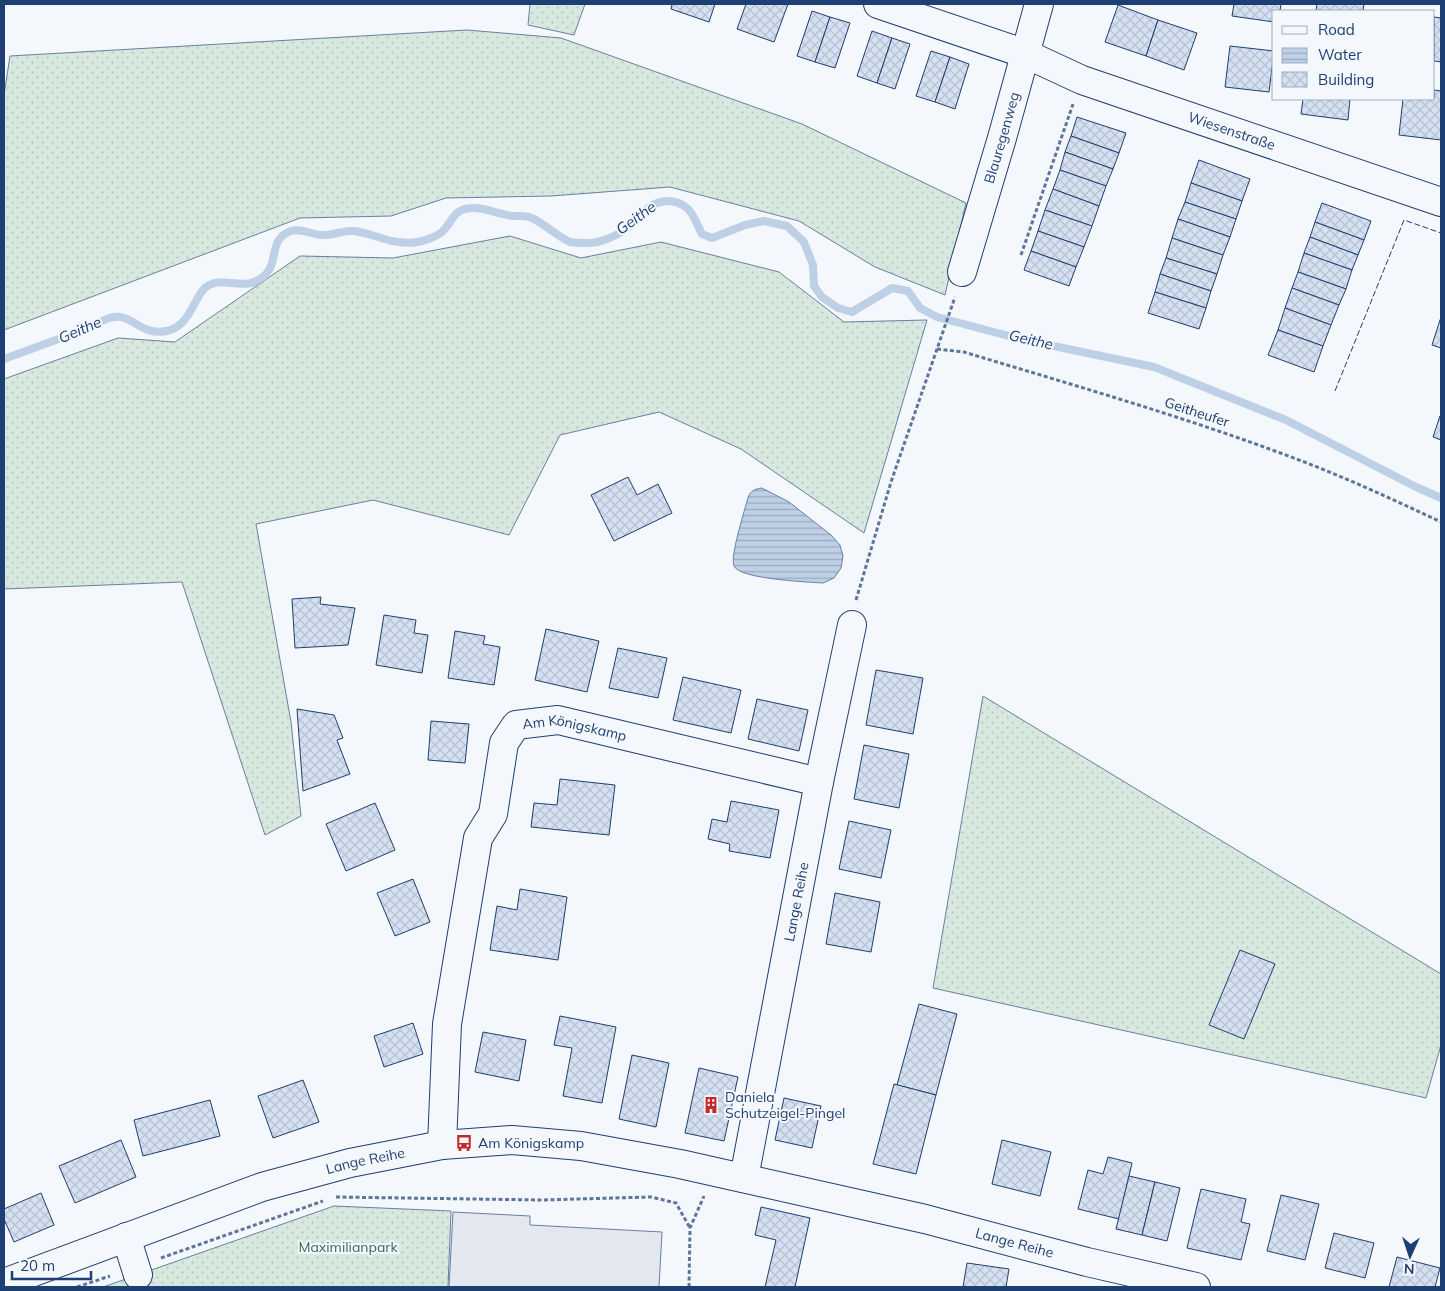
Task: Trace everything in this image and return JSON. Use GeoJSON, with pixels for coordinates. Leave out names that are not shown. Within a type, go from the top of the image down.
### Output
{"type":"FeatureCollection","features":[{"type":"Feature","properties":{"kind":"street","name":"Wiesenstraße"},"geometry":{"type":"LineString","coordinates":[[878,4],[1026,54],[1082,80],[1441,202]]}},
{"type":"Feature","properties":{"kind":"street","name":"Blauregenweg"},"geometry":{"type":"LineString","coordinates":[[962,272],[1039,4]]}},
{"type":"Feature","properties":{"kind":"street","name":"Lange Reihe"},"geometry":{"type":"LineString","coordinates":[[744,1178],[819,782],[852,625]]}},
{"type":"Feature","properties":{"kind":"street","name":"Am Königskamp"},"geometry":{"type":"LineString","coordinates":[[442,1145],[447,1024],[478,838],[493,814],[504,743],[516,725],[558,720],[819,782]]}},
{"type":"Feature","properties":{"kind":"street","name":"Lange Reihe"},"geometry":{"type":"LineString","coordinates":[[4,1283],[262,1187],[350,1164],[442,1145],[512,1140],[582,1146],[714,1171],[926,1219],[1087,1262],[1196,1287]]}},
{"type":"Feature","properties":{"kind":"street"},"geometry":{"type":"LineString","coordinates":[[126,1237],[136,1271]]}},
{"type":"Feature","properties":{"kind":"path"},"geometry":{"type":"LineString","coordinates":[[1022,255],[1082,80]]}},
{"type":"Feature","properties":{"kind":"path"},"geometry":{"type":"LineString","coordinates":[[852,625],[855,604],[891,482],[955,297]]}},
{"type":"Feature","properties":{"kind":"path","name":"Geitheufer"},"geometry":{"type":"LineString","coordinates":[[936,349],[964,352],[1130,402],[1229,435],[1300,460],[1441,522]]}},
{"type":"Feature","properties":{"kind":"path"},"geometry":{"type":"LineString","coordinates":[[689,1287],[690,1228],[714,1171]]}},
{"type":"Feature","properties":{"kind":"path"},"geometry":{"type":"LineString","coordinates":[[334,1197],[542,1200],[651,1197],[676,1203],[690,1228]]}},
{"type":"Feature","properties":{"kind":"path"},"geometry":{"type":"LineString","coordinates":[[77,1287],[136,1271],[325,1200]]}},
{"type":"Feature","properties":{"kind":"green space"},"geometry":{"type":"Polygon","coordinates":[[[530,4],[585,4],[574,35],[528,25],[530,4]]]}},
{"type":"Feature","properties":{"kind":"green space"},"geometry":{"type":"Polygon","coordinates":[[[467,30],[561,38],[802,124],[966,203],[945,295],[875,267],[799,221],[670,187],[551,196],[446,198],[391,216],[300,218],[4,330],[4,95],[10,56],[467,30]]]}},
{"type":"Feature","properties":{"kind":"green space"},"geometry":{"type":"Polygon","coordinates":[[[510,236],[581,258],[661,242],[779,272],[844,322],[927,320],[864,533],[741,449],[659,412],[560,435],[509,535],[373,500],[256,524],[291,722],[301,816],[265,835],[182,582],[4,589],[4,379],[118,338],[175,342],[300,256],[393,258],[510,236]]]}},
{"type":"Feature","properties":{"kind":"green space"},"geometry":{"type":"Polygon","coordinates":[[[983,696],[1441,974],[1441,1045],[1426,1098],[933,988],[983,696]]]}},
{"type":"Feature","properties":{"kind":"green space","name":"Maximilianpark"},"geometry":{"type":"Polygon","coordinates":[[[334,1206],[451,1211],[448,1287],[103,1287],[334,1206]]]}},
{"type":"Feature","properties":{"kind":"shaded area"},"geometry":{"type":"Polygon","coordinates":[[[453,1212],[530,1216],[530,1225],[662,1232],[659,1287],[449,1287],[453,1212]]]}},
{"type":"Feature","properties":{"kind":"water"},"geometry":{"type":"Polygon","coordinates":[[[762,488],[789,502],[831,535],[840,545],[843,556],[841,568],[834,578],[823,583],[790,581],[748,574],[734,566],[734,553],[748,498],[753,490],[762,488]]]}},
{"type":"Feature","properties":{"kind":"building"},"geometry":{"type":"Polygon","coordinates":[[[672,4],[715,4],[709,22],[671,9],[672,4]]]}},
{"type":"Feature","properties":{"kind":"building"},"geometry":{"type":"Polygon","coordinates":[[[746,4],[788,4],[774,42],[737,29],[746,4]]]}},
{"type":"Feature","properties":{"kind":"building"},"geometry":{"type":"Polygon","coordinates":[[[1234,4],[1281,4],[1280,10],[1272,10],[1272,22],[1232,16],[1234,4]]]}},
{"type":"Feature","properties":{"kind":"building"},"geometry":{"type":"Polygon","coordinates":[[[1317,4],[1364,4],[1363,10],[1316,10],[1317,4]]]}},
{"type":"Feature","properties":{"kind":"building"},"geometry":{"type":"Polygon","coordinates":[[[1118,5],[1158,20],[1146,56],[1105,42],[1118,5]]]}},
{"type":"Feature","properties":{"kind":"building"},"geometry":{"type":"Polygon","coordinates":[[[812,11],[830,17],[815,62],[797,56],[812,11]]]}},
{"type":"Feature","properties":{"kind":"building"},"geometry":{"type":"Polygon","coordinates":[[[830,17],[850,23],[835,68],[815,62],[830,17]]]}},
{"type":"Feature","properties":{"kind":"building"},"geometry":{"type":"Polygon","coordinates":[[[1435,17],[1441,18],[1441,62],[1435,61],[1435,17]]]}},
{"type":"Feature","properties":{"kind":"building"},"geometry":{"type":"Polygon","coordinates":[[[1158,20],[1197,33],[1184,70],[1146,56],[1158,20]]]}},
{"type":"Feature","properties":{"kind":"building"},"geometry":{"type":"Polygon","coordinates":[[[872,31],[892,38],[877,83],[857,76],[872,31]]]}},
{"type":"Feature","properties":{"kind":"building"},"geometry":{"type":"Polygon","coordinates":[[[892,38],[910,44],[895,89],[877,83],[892,38]]]}},
{"type":"Feature","properties":{"kind":"building"},"geometry":{"type":"Polygon","coordinates":[[[1230,46],[1272,51],[1269,92],[1225,87],[1230,46]]]}},
{"type":"Feature","properties":{"kind":"building"},"geometry":{"type":"Polygon","coordinates":[[[931,51],[950,57],[935,102],[916,96],[931,51]]]}},
{"type":"Feature","properties":{"kind":"building"},"geometry":{"type":"Polygon","coordinates":[[[950,57],[969,64],[955,109],[935,102],[950,57]]]}},
{"type":"Feature","properties":{"kind":"building"},"geometry":{"type":"Polygon","coordinates":[[[1435,90],[1441,91],[1441,140],[1399,135],[1403,100],[1435,100],[1435,90]]]}},
{"type":"Feature","properties":{"kind":"building"},"geometry":{"type":"Polygon","coordinates":[[[1303,100],[1350,100],[1348,120],[1301,114],[1303,100]]]}},
{"type":"Feature","properties":{"kind":"building"},"geometry":{"type":"Polygon","coordinates":[[[1077,117],[1126,133],[1119,153],[1071,136],[1077,117]]]}},
{"type":"Feature","properties":{"kind":"building"},"geometry":{"type":"Polygon","coordinates":[[[1071,136],[1119,153],[1113,169],[1065,152],[1071,136]]]}},
{"type":"Feature","properties":{"kind":"building"},"geometry":{"type":"Polygon","coordinates":[[[1065,152],[1113,169],[1106,186],[1060,170],[1065,152]]]}},
{"type":"Feature","properties":{"kind":"building"},"geometry":{"type":"Polygon","coordinates":[[[1199,160],[1250,179],[1242,201],[1191,183],[1199,160]]]}},
{"type":"Feature","properties":{"kind":"building"},"geometry":{"type":"Polygon","coordinates":[[[1060,170],[1106,186],[1099,206],[1053,189],[1060,170]]]}},
{"type":"Feature","properties":{"kind":"building"},"geometry":{"type":"Polygon","coordinates":[[[1191,183],[1242,201],[1236,219],[1185,202],[1191,183]]]}},
{"type":"Feature","properties":{"kind":"building"},"geometry":{"type":"Polygon","coordinates":[[[1053,189],[1099,206],[1092,226],[1045,210],[1053,189]]]}},
{"type":"Feature","properties":{"kind":"building"},"geometry":{"type":"Polygon","coordinates":[[[1185,202],[1236,219],[1230,237],[1178,219],[1185,202]]]}},
{"type":"Feature","properties":{"kind":"building"},"geometry":{"type":"Polygon","coordinates":[[[1322,203],[1371,221],[1364,240],[1315,222],[1322,203]]]}},
{"type":"Feature","properties":{"kind":"building"},"geometry":{"type":"Polygon","coordinates":[[[1045,210],[1092,226],[1084,247],[1038,231],[1045,210]]]}},
{"type":"Feature","properties":{"kind":"building"},"geometry":{"type":"Polygon","coordinates":[[[1178,219],[1230,237],[1223,255],[1172,238],[1178,219]]]}},
{"type":"Feature","properties":{"kind":"building"},"geometry":{"type":"Polygon","coordinates":[[[1315,222],[1364,240],[1358,255],[1310,237],[1315,222]]]}},
{"type":"Feature","properties":{"kind":"building"},"geometry":{"type":"Polygon","coordinates":[[[1038,231],[1084,247],[1076,267],[1031,251],[1038,231]]]}},
{"type":"Feature","properties":{"kind":"building"},"geometry":{"type":"Polygon","coordinates":[[[1310,237],[1358,255],[1352,270],[1304,253],[1310,237]]]}},
{"type":"Feature","properties":{"kind":"building"},"geometry":{"type":"Polygon","coordinates":[[[1172,238],[1223,255],[1217,274],[1166,258],[1172,238]]]}},
{"type":"Feature","properties":{"kind":"building"},"geometry":{"type":"Polygon","coordinates":[[[1031,251],[1076,267],[1069,286],[1024,270],[1031,251]]]}},
{"type":"Feature","properties":{"kind":"building"},"geometry":{"type":"Polygon","coordinates":[[[1304,253],[1352,270],[1346,289],[1298,272],[1304,253]]]}},
{"type":"Feature","properties":{"kind":"building"},"geometry":{"type":"Polygon","coordinates":[[[1166,258],[1217,274],[1211,291],[1160,274],[1166,258]]]}},
{"type":"Feature","properties":{"kind":"building"},"geometry":{"type":"Polygon","coordinates":[[[1298,272],[1346,289],[1339,305],[1292,288],[1298,272]]]}},
{"type":"Feature","properties":{"kind":"building"},"geometry":{"type":"Polygon","coordinates":[[[1160,274],[1211,291],[1206,308],[1155,292],[1160,274]]]}},
{"type":"Feature","properties":{"kind":"building"},"geometry":{"type":"Polygon","coordinates":[[[1292,288],[1339,305],[1331,325],[1285,308],[1292,288]]]}},
{"type":"Feature","properties":{"kind":"building"},"geometry":{"type":"Polygon","coordinates":[[[1155,292],[1206,308],[1199,329],[1148,313],[1155,292]]]}},
{"type":"Feature","properties":{"kind":"building"},"geometry":{"type":"Polygon","coordinates":[[[1285,308],[1331,325],[1323,346],[1278,330],[1285,308]]]}},
{"type":"Feature","properties":{"kind":"building"},"geometry":{"type":"Polygon","coordinates":[[[1441,317],[1441,348],[1432,345],[1441,317]]]}},
{"type":"Feature","properties":{"kind":"building"},"geometry":{"type":"Polygon","coordinates":[[[1278,330],[1323,346],[1314,372],[1268,355],[1278,330]]]}},
{"type":"Feature","properties":{"kind":"building"},"geometry":{"type":"Polygon","coordinates":[[[1441,416],[1441,440],[1433,437],[1441,416]]]}},
{"type":"Feature","properties":{"kind":"building"},"geometry":{"type":"Polygon","coordinates":[[[628,477],[637,495],[658,484],[672,513],[614,541],[591,495],[628,477]]]}},
{"type":"Feature","properties":{"kind":"building"},"geometry":{"type":"Polygon","coordinates":[[[321,597],[320,604],[355,608],[348,645],[295,648],[292,599],[321,597]]]}},
{"type":"Feature","properties":{"kind":"building"},"geometry":{"type":"Polygon","coordinates":[[[384,615],[416,620],[414,633],[428,635],[422,673],[376,665],[384,615]]]}},
{"type":"Feature","properties":{"kind":"building"},"geometry":{"type":"Polygon","coordinates":[[[546,629],[599,641],[587,692],[535,680],[546,629]]]}},
{"type":"Feature","properties":{"kind":"building"},"geometry":{"type":"Polygon","coordinates":[[[455,631],[485,636],[483,644],[500,647],[494,685],[448,678],[455,631]]]}},
{"type":"Feature","properties":{"kind":"building"},"geometry":{"type":"Polygon","coordinates":[[[618,648],[667,658],[658,698],[609,688],[618,648]]]}},
{"type":"Feature","properties":{"kind":"building"},"geometry":{"type":"Polygon","coordinates":[[[876,670],[923,678],[913,734],[866,725],[876,670]]]}},
{"type":"Feature","properties":{"kind":"building"},"geometry":{"type":"Polygon","coordinates":[[[683,677],[741,690],[731,733],[673,720],[683,677]]]}},
{"type":"Feature","properties":{"kind":"building"},"geometry":{"type":"Polygon","coordinates":[[[757,699],[808,710],[799,751],[748,739],[757,699]]]}},
{"type":"Feature","properties":{"kind":"building"},"geometry":{"type":"Polygon","coordinates":[[[297,709],[334,715],[343,738],[337,740],[350,774],[303,791],[297,709]]]}},
{"type":"Feature","properties":{"kind":"building"},"geometry":{"type":"Polygon","coordinates":[[[431,721],[469,724],[465,763],[428,760],[431,721]]]}},
{"type":"Feature","properties":{"kind":"building"},"geometry":{"type":"Polygon","coordinates":[[[864,745],[909,754],[899,808],[854,799],[864,745]]]}},
{"type":"Feature","properties":{"kind":"building"},"geometry":{"type":"Polygon","coordinates":[[[560,779],[615,785],[609,835],[531,827],[534,803],[557,805],[560,779]]]}},
{"type":"Feature","properties":{"kind":"building"},"geometry":{"type":"Polygon","coordinates":[[[731,801],[779,810],[770,858],[729,851],[730,844],[708,839],[712,819],[727,822],[731,801]]]}},
{"type":"Feature","properties":{"kind":"building"},"geometry":{"type":"Polygon","coordinates":[[[375,803],[395,850],[346,871],[326,824],[375,803]]]}},
{"type":"Feature","properties":{"kind":"building"},"geometry":{"type":"Polygon","coordinates":[[[849,821],[891,830],[881,878],[839,869],[849,821]]]}},
{"type":"Feature","properties":{"kind":"building"},"geometry":{"type":"Polygon","coordinates":[[[413,879],[430,922],[395,936],[377,893],[413,879]]]}},
{"type":"Feature","properties":{"kind":"building"},"geometry":{"type":"Polygon","coordinates":[[[520,889],[567,897],[558,960],[490,950],[497,906],[517,910],[520,889]]]}},
{"type":"Feature","properties":{"kind":"building"},"geometry":{"type":"Polygon","coordinates":[[[835,893],[880,902],[871,952],[826,944],[835,893]]]}},
{"type":"Feature","properties":{"kind":"building"},"geometry":{"type":"Polygon","coordinates":[[[1240,950],[1275,964],[1244,1039],[1209,1025],[1240,950]]]}},
{"type":"Feature","properties":{"kind":"building"},"geometry":{"type":"Polygon","coordinates":[[[919,1004],[957,1014],[936,1095],[897,1085],[919,1004]]]}},
{"type":"Feature","properties":{"kind":"building"},"geometry":{"type":"Polygon","coordinates":[[[560,1016],[616,1027],[602,1103],[563,1096],[572,1048],[554,1045],[560,1016]]]}},
{"type":"Feature","properties":{"kind":"building"},"geometry":{"type":"Polygon","coordinates":[[[413,1023],[423,1054],[384,1067],[374,1036],[413,1023]]]}},
{"type":"Feature","properties":{"kind":"building"},"geometry":{"type":"Polygon","coordinates":[[[483,1032],[526,1040],[519,1081],[475,1072],[483,1032]]]}},
{"type":"Feature","properties":{"kind":"building"},"geometry":{"type":"Polygon","coordinates":[[[632,1055],[669,1063],[656,1127],[619,1119],[632,1055]]]}},
{"type":"Feature","properties":{"kind":"building","name":"Daniela Schutzeigel-Pingel"},"geometry":{"type":"Polygon","coordinates":[[[699,1068],[738,1077],[724,1141],[685,1133],[699,1068]]]}},
{"type":"Feature","properties":{"kind":"building"},"geometry":{"type":"Polygon","coordinates":[[[303,1080],[319,1122],[273,1138],[258,1096],[303,1080]]]}},
{"type":"Feature","properties":{"kind":"building"},"geometry":{"type":"Polygon","coordinates":[[[894,1084],[936,1095],[916,1174],[873,1164],[894,1084]]]}},
{"type":"Feature","properties":{"kind":"building"},"geometry":{"type":"Polygon","coordinates":[[[784,1098],[821,1106],[812,1148],[775,1140],[784,1098]]]}},
{"type":"Feature","properties":{"kind":"building"},"geometry":{"type":"Polygon","coordinates":[[[210,1100],[220,1136],[143,1156],[134,1120],[210,1100]]]}},
{"type":"Feature","properties":{"kind":"building"},"geometry":{"type":"Polygon","coordinates":[[[121,1140],[136,1177],[75,1203],[59,1166],[121,1140]]]}},
{"type":"Feature","properties":{"kind":"building"},"geometry":{"type":"Polygon","coordinates":[[[1002,1140],[1051,1152],[1040,1196],[992,1184],[1002,1140]]]}},
{"type":"Feature","properties":{"kind":"building"},"geometry":{"type":"Polygon","coordinates":[[[1108,1157],[1132,1163],[1119,1219],[1078,1209],[1088,1170],[1103,1174],[1108,1157]]]}},
{"type":"Feature","properties":{"kind":"building"},"geometry":{"type":"Polygon","coordinates":[[[1129,1176],[1155,1182],[1142,1235],[1116,1229],[1129,1176]]]}},
{"type":"Feature","properties":{"kind":"building"},"geometry":{"type":"Polygon","coordinates":[[[1155,1182],[1180,1188],[1167,1241],[1142,1235],[1155,1182]]]}},
{"type":"Feature","properties":{"kind":"building"},"geometry":{"type":"Polygon","coordinates":[[[1201,1189],[1246,1199],[1241,1222],[1250,1224],[1241,1260],[1187,1248],[1201,1189]]]}},
{"type":"Feature","properties":{"kind":"building"},"geometry":{"type":"Polygon","coordinates":[[[41,1193],[54,1225],[14,1242],[4,1219],[4,1209],[41,1193]]]}},
{"type":"Feature","properties":{"kind":"building"},"geometry":{"type":"Polygon","coordinates":[[[1281,1195],[1319,1204],[1305,1260],[1267,1251],[1281,1195]]]}},
{"type":"Feature","properties":{"kind":"building"},"geometry":{"type":"Polygon","coordinates":[[[761,1207],[810,1218],[795,1287],[765,1287],[776,1240],[755,1235],[761,1207]]]}},
{"type":"Feature","properties":{"kind":"building"},"geometry":{"type":"Polygon","coordinates":[[[1334,1233],[1374,1243],[1365,1278],[1325,1268],[1334,1233]]]}},
{"type":"Feature","properties":{"kind":"building"},"geometry":{"type":"Polygon","coordinates":[[[1397,1257],[1440,1268],[1435,1287],[1389,1287],[1397,1257]]]}},
{"type":"Feature","properties":{"kind":"building"},"geometry":{"type":"Polygon","coordinates":[[[967,1263],[1009,1269],[1006,1287],[963,1287],[967,1263]]]}},
{"type":"Feature","properties":{"kind":"waterway","name":"Geithe"},"geometry":{"type":"LineString","coordinates":[[4,359],[94,326],[106,319],[116,317],[125,318],[147,330],[156,332],[176,328],[188,316],[200,294],[209,285],[222,282],[244,284],[259,280],[270,269],[279,239],[291,231],[298,230],[325,235],[354,231],[409,243],[437,236],[446,228],[458,212],[468,208],[476,208],[513,216],[530,217],[570,242],[593,243],[618,234],[653,205],[659,202],[670,201],[687,208],[694,217],[702,234],[712,238],[745,225],[764,221],[787,226],[804,242],[813,265],[814,286],[822,297],[838,308],[852,312],[892,288],[908,291],[920,308],[937,317],[1020,339],[1154,367],[1286,420],[1441,498]]}},
{"type":"Feature","properties":{"kind":"fence"},"geometry":{"type":"LineString","coordinates":[[1335,391],[1404,220],[1441,233]]}},
{"type":"Feature","properties":{"kind":"place","name":"Daniela Schutzeigel-Pingel"},"geometry":{"type":"Point","coordinates":[711,1105]}},
{"type":"Feature","properties":{"kind":"place","name":"Am Königskamp"},"geometry":{"type":"Point","coordinates":[464,1143]}}]}
